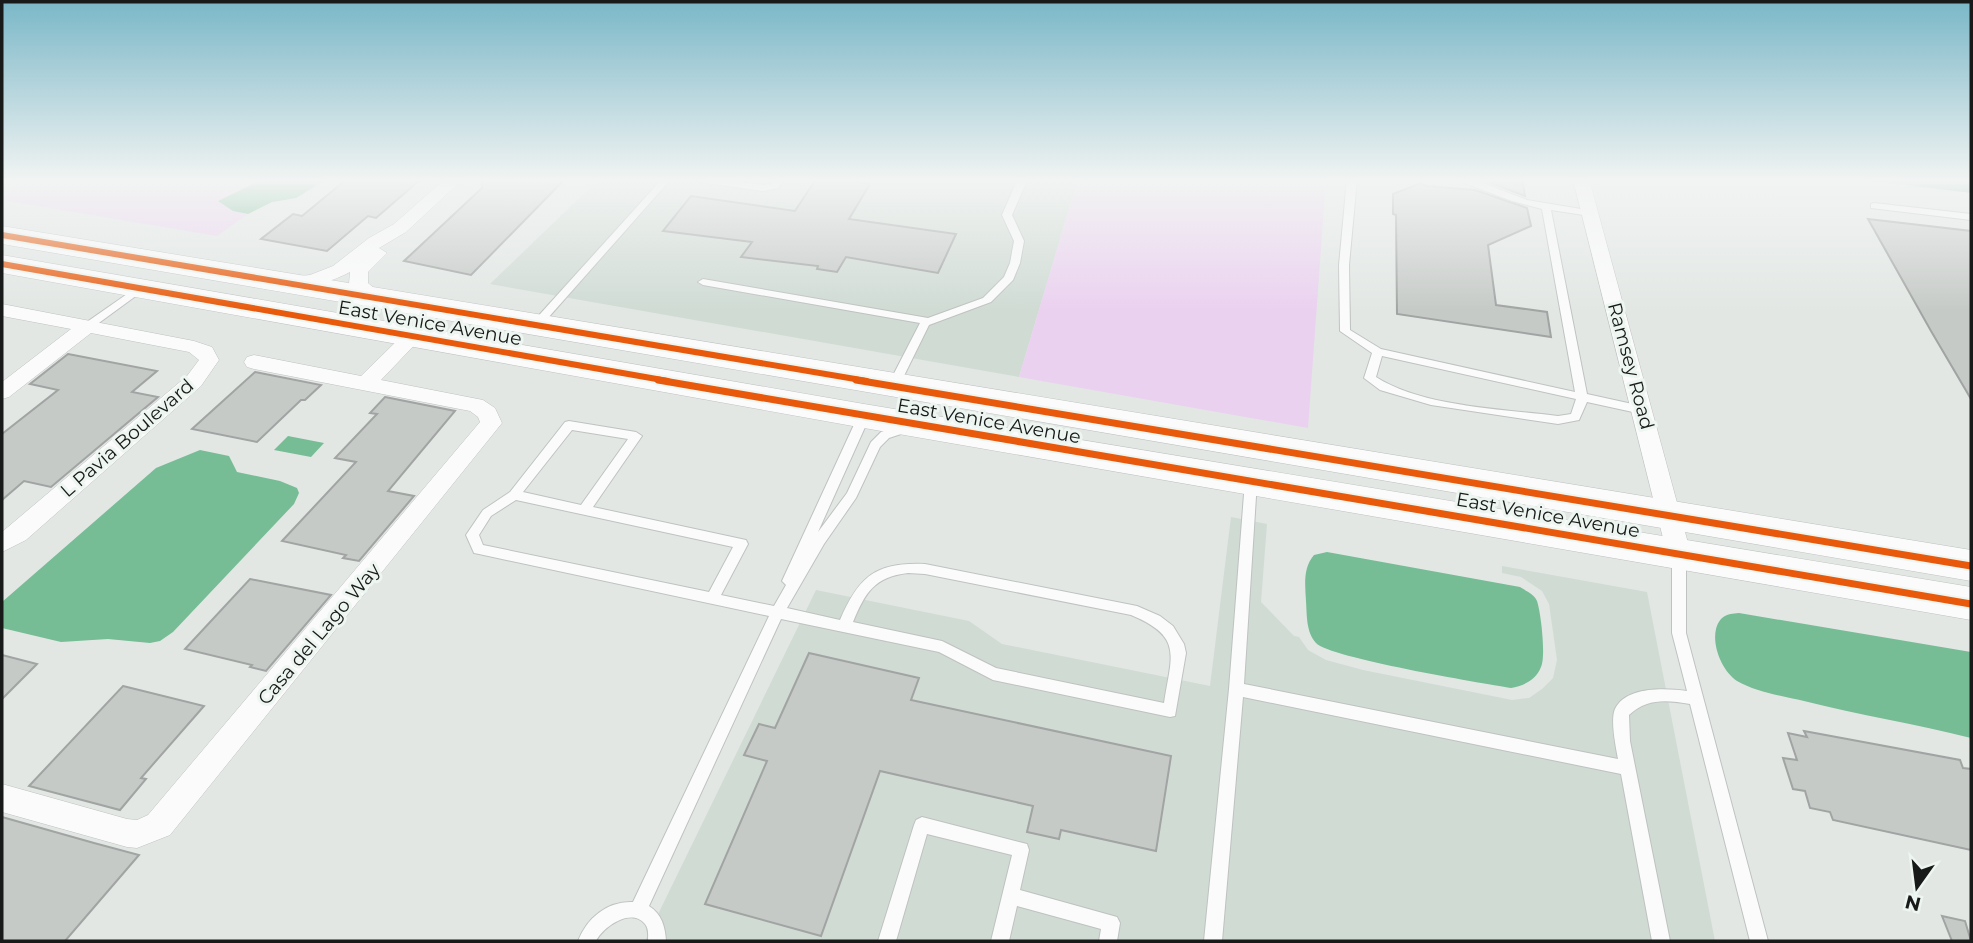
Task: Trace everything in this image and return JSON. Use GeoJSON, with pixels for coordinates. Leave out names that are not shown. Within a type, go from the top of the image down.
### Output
{"type":"FeatureCollection","features":[{"type":"Feature","properties":{"kind":"main road","name":"East Venice Avenue"},"geometry":{"type":"LineString","coordinates":[[2,235],[408,302],[892,387],[1679,554],[1971,604]]}},
{"type":"Feature","properties":{"kind":"main road","name":"East Venice Avenue"},"geometry":{"type":"LineString","coordinates":[[2,264],[948,430],[1671,516],[1971,566]]}},
{"type":"Feature","properties":{"kind":"main road"},"geometry":{"type":"LineString","coordinates":[[864,416],[918,406],[1179,447],[1256,465]]}},
{"type":"Feature","properties":{"kind":"street"},"geometry":{"type":"LineString","coordinates":[[274,282],[304,282],[332,274],[406,223]]}},
{"type":"Feature","properties":{"kind":"street","name":"Ramsey Road"},"geometry":{"type":"LineString","coordinates":[[1593,223],[1679,554]]}},
{"type":"Feature","properties":{"kind":"street"},"geometry":{"type":"LineString","coordinates":[[400,228],[397,236],[359,271],[358,284],[369,294],[408,302]]}},
{"type":"Feature","properties":{"kind":"street","name":"L Pavia Boulevard"},"geometry":{"type":"LineString","coordinates":[[2,310],[200,348],[209,360],[194,381],[18,534],[2,543]]}},
{"type":"Feature","properties":{"kind":"street"},"geometry":{"type":"LineString","coordinates":[[2,392],[88,326]]}},
{"type":"Feature","properties":{"kind":"street"},"geometry":{"type":"LineString","coordinates":[[363,385],[413,336]]}},
{"type":"Feature","properties":{"kind":"street","name":"Casa del Lago Way"},"geometry":{"type":"LineString","coordinates":[[2,798],[137,834],[149,831],[170,814],[491,424],[485,409],[475,405],[254,362]]}},
{"type":"Feature","properties":{"kind":"lane"},"geometry":{"type":"LineString","coordinates":[[536,325],[628,223]]}},
{"type":"Feature","properties":{"kind":"lane"},"geometry":{"type":"LineString","coordinates":[[702,282],[927,321],[987,300],[1009,278],[1020,241],[1011,223]]}},
{"type":"Feature","properties":{"kind":"lane"},"geometry":{"type":"LineString","coordinates":[[1348,223],[1344,265],[1345,331],[1378,352],[1642,410]]}},
{"type":"Feature","properties":{"kind":"lane"},"geometry":{"type":"LineString","coordinates":[[1378,352],[1370,378],[1380,387],[1454,405],[1558,420],[1574,417],[1581,406],[1582,397],[1549,223]]}},
{"type":"Feature","properties":{"kind":"lane"},"geometry":{"type":"LineString","coordinates":[[88,326],[140,288]]}},
{"type":"Feature","properties":{"kind":"lane"},"geometry":{"type":"LineString","coordinates":[[892,387],[927,321]]}},
{"type":"Feature","properties":{"kind":"lane"},"geometry":{"type":"LineString","coordinates":[[778,611],[797,558],[864,416]]}},
{"type":"Feature","properties":{"kind":"lane"},"geometry":{"type":"LineString","coordinates":[[585,509],[636,436],[569,425],[514,495],[487,513],[472,535],[479,549],[942,647],[993,674],[1170,711],[1179,653],[1178,643],[1163,624],[1132,610],[925,569],[896,568],[865,583],[858,592],[844,626]]}},
{"type":"Feature","properties":{"kind":"lane"},"geometry":{"type":"LineString","coordinates":[[638,910],[778,611],[819,540],[848,504],[877,443],[885,435],[903,428],[948,430]]}},
{"type":"Feature","properties":{"kind":"lane"},"geometry":{"type":"LineString","coordinates":[[1213,941],[1256,465]]}},
{"type":"Feature","properties":{"kind":"lane"},"geometry":{"type":"LineString","coordinates":[[514,495],[741,544],[713,598]]}},
{"type":"Feature","properties":{"kind":"lane"},"geometry":{"type":"LineString","coordinates":[[1679,554],[1679,633],[1759,941]]}},
{"type":"Feature","properties":{"kind":"lane"},"geometry":{"type":"LineString","coordinates":[[1236,689],[1627,768]]}},
{"type":"Feature","properties":{"kind":"lane"},"geometry":{"type":"LineString","coordinates":[[1661,941],[1627,768],[1620,726],[1621,712],[1630,702],[1656,694],[1696,699]]}},
{"type":"Feature","properties":{"kind":"lane"},"geometry":{"type":"LineString","coordinates":[[887,941],[922,825],[1021,850],[1000,941]]}},
{"type":"Feature","properties":{"kind":"lane"},"geometry":{"type":"LineString","coordinates":[[1011,896],[1111,923],[1108,941]]}},
{"type":"Feature","properties":{"kind":"lane"},"geometry":{"type":"LineString","coordinates":[[587,941],[605,917],[616,911],[638,910],[648,915],[655,924],[657,941]]}},
{"type":"Feature","properties":{"kind":"shaded area"},"geometry":{"type":"Polygon","coordinates":[[[139,223],[235,223],[217,236],[139,223]]]}},
{"type":"Feature","properties":{"kind":"shaded area"},"geometry":{"type":"Polygon","coordinates":[[[553,223],[1065,223],[1019,377],[490,284],[553,223]]]}},
{"type":"Feature","properties":{"kind":"shaded area"},"geometry":{"type":"Polygon","coordinates":[[[1065,223],[1323,223],[1308,428],[1019,377],[1065,223]]]}},
{"type":"Feature","properties":{"kind":"shaded area"},"geometry":{"type":"Polygon","coordinates":[[[288,436],[324,443],[311,457],[274,450],[288,436]]]}},
{"type":"Feature","properties":{"kind":"shaded area"},"geometry":{"type":"Polygon","coordinates":[[[200,450],[229,456],[237,472],[280,481],[297,488],[299,493],[294,504],[173,632],[160,641],[150,643],[108,639],[61,642],[2,628],[2,602],[156,468],[200,450]]]}},
{"type":"Feature","properties":{"kind":"shaded area"},"geometry":{"type":"Polygon","coordinates":[[[1231,517],[1267,524],[1261,602],[1294,636],[1299,637],[1308,650],[1326,660],[1363,670],[1512,700],[1529,698],[1542,689],[1553,678],[1557,660],[1549,604],[1542,591],[1521,577],[1502,573],[1502,566],[1647,592],[1715,941],[645,941],[816,590],[969,621],[1002,644],[1210,686],[1231,517]]]}},
{"type":"Feature","properties":{"kind":"shaded area"},"geometry":{"type":"Polygon","coordinates":[[[1327,552],[1520,587],[1534,596],[1539,607],[1543,654],[1539,672],[1529,682],[1511,688],[1376,663],[1327,649],[1316,643],[1310,634],[1308,623],[1306,576],[1314,555],[1327,552]]]}},
{"type":"Feature","properties":{"kind":"shaded area"},"geometry":{"type":"Polygon","coordinates":[[[1739,613],[1971,652],[1971,738],[1769,693],[1737,681],[1723,665],[1715,636],[1722,618],[1739,613]]]}},
{"type":"Feature","properties":{"kind":"building"},"geometry":{"type":"Polygon","coordinates":[[[281,223],[360,223],[327,251],[261,239],[281,223]]]}},
{"type":"Feature","properties":{"kind":"building"},"geometry":{"type":"Polygon","coordinates":[[[445,223],[522,223],[471,275],[404,261],[445,223]]]}},
{"type":"Feature","properties":{"kind":"building"},"geometry":{"type":"Polygon","coordinates":[[[669,223],[878,223],[956,234],[938,273],[846,257],[837,272],[817,269],[818,266],[741,257],[752,242],[663,231],[669,223]]]}},
{"type":"Feature","properties":{"kind":"building"},"geometry":{"type":"Polygon","coordinates":[[[1396,223],[1530,223],[1531,226],[1488,245],[1496,305],[1547,312],[1551,337],[1397,314],[1396,223]]]}},
{"type":"Feature","properties":{"kind":"building"},"geometry":{"type":"Polygon","coordinates":[[[1870,223],[1902,223],[1971,231],[1971,399],[1870,223]]]}},
{"type":"Feature","properties":{"kind":"building"},"geometry":{"type":"Polygon","coordinates":[[[68,354],[157,371],[132,392],[158,397],[51,487],[24,481],[2,500],[2,434],[58,390],[30,384],[68,354]]]}},
{"type":"Feature","properties":{"kind":"building"},"geometry":{"type":"Polygon","coordinates":[[[255,372],[321,385],[305,400],[301,400],[257,442],[192,429],[255,372]]]}},
{"type":"Feature","properties":{"kind":"building"},"geometry":{"type":"Polygon","coordinates":[[[385,397],[455,411],[388,491],[414,496],[359,561],[343,558],[346,555],[282,541],[356,462],[335,458],[377,414],[370,413],[385,397]]]}},
{"type":"Feature","properties":{"kind":"building"},"geometry":{"type":"Polygon","coordinates":[[[250,579],[331,595],[266,671],[250,667],[252,665],[185,649],[250,579]]]}},
{"type":"Feature","properties":{"kind":"building"},"geometry":{"type":"Polygon","coordinates":[[[809,653],[919,678],[911,700],[1171,756],[1156,851],[1061,830],[1059,839],[1027,832],[1033,806],[880,771],[821,936],[705,904],[767,761],[744,755],[759,724],[775,728],[809,653]]]}},
{"type":"Feature","properties":{"kind":"building"},"geometry":{"type":"Polygon","coordinates":[[[2,655],[37,664],[2,699],[2,655]]]}},
{"type":"Feature","properties":{"kind":"building"},"geometry":{"type":"Polygon","coordinates":[[[123,686],[204,706],[141,778],[146,779],[120,810],[29,786],[123,686]]]}},
{"type":"Feature","properties":{"kind":"building"},"geometry":{"type":"Polygon","coordinates":[[[1804,731],[1960,760],[1963,768],[1971,769],[1971,850],[1833,820],[1830,812],[1810,808],[1805,791],[1793,789],[1783,758],[1797,760],[1788,733],[1807,737],[1804,731]]]}},
{"type":"Feature","properties":{"kind":"building"},"geometry":{"type":"Polygon","coordinates":[[[2,817],[139,855],[65,941],[2,941],[2,817]]]}},
{"type":"Feature","properties":{"kind":"building"},"geometry":{"type":"Polygon","coordinates":[[[1942,916],[1965,921],[1971,941],[1952,941],[1942,916]]]}},
{"type":"Feature","properties":{"kind":"cycle path"},"geometry":{"type":"LineString","coordinates":[[2,235],[1971,566]]}},
{"type":"Feature","properties":{"kind":"cycle path"},"geometry":{"type":"LineString","coordinates":[[2,264],[864,416],[1971,604]]}}]}
